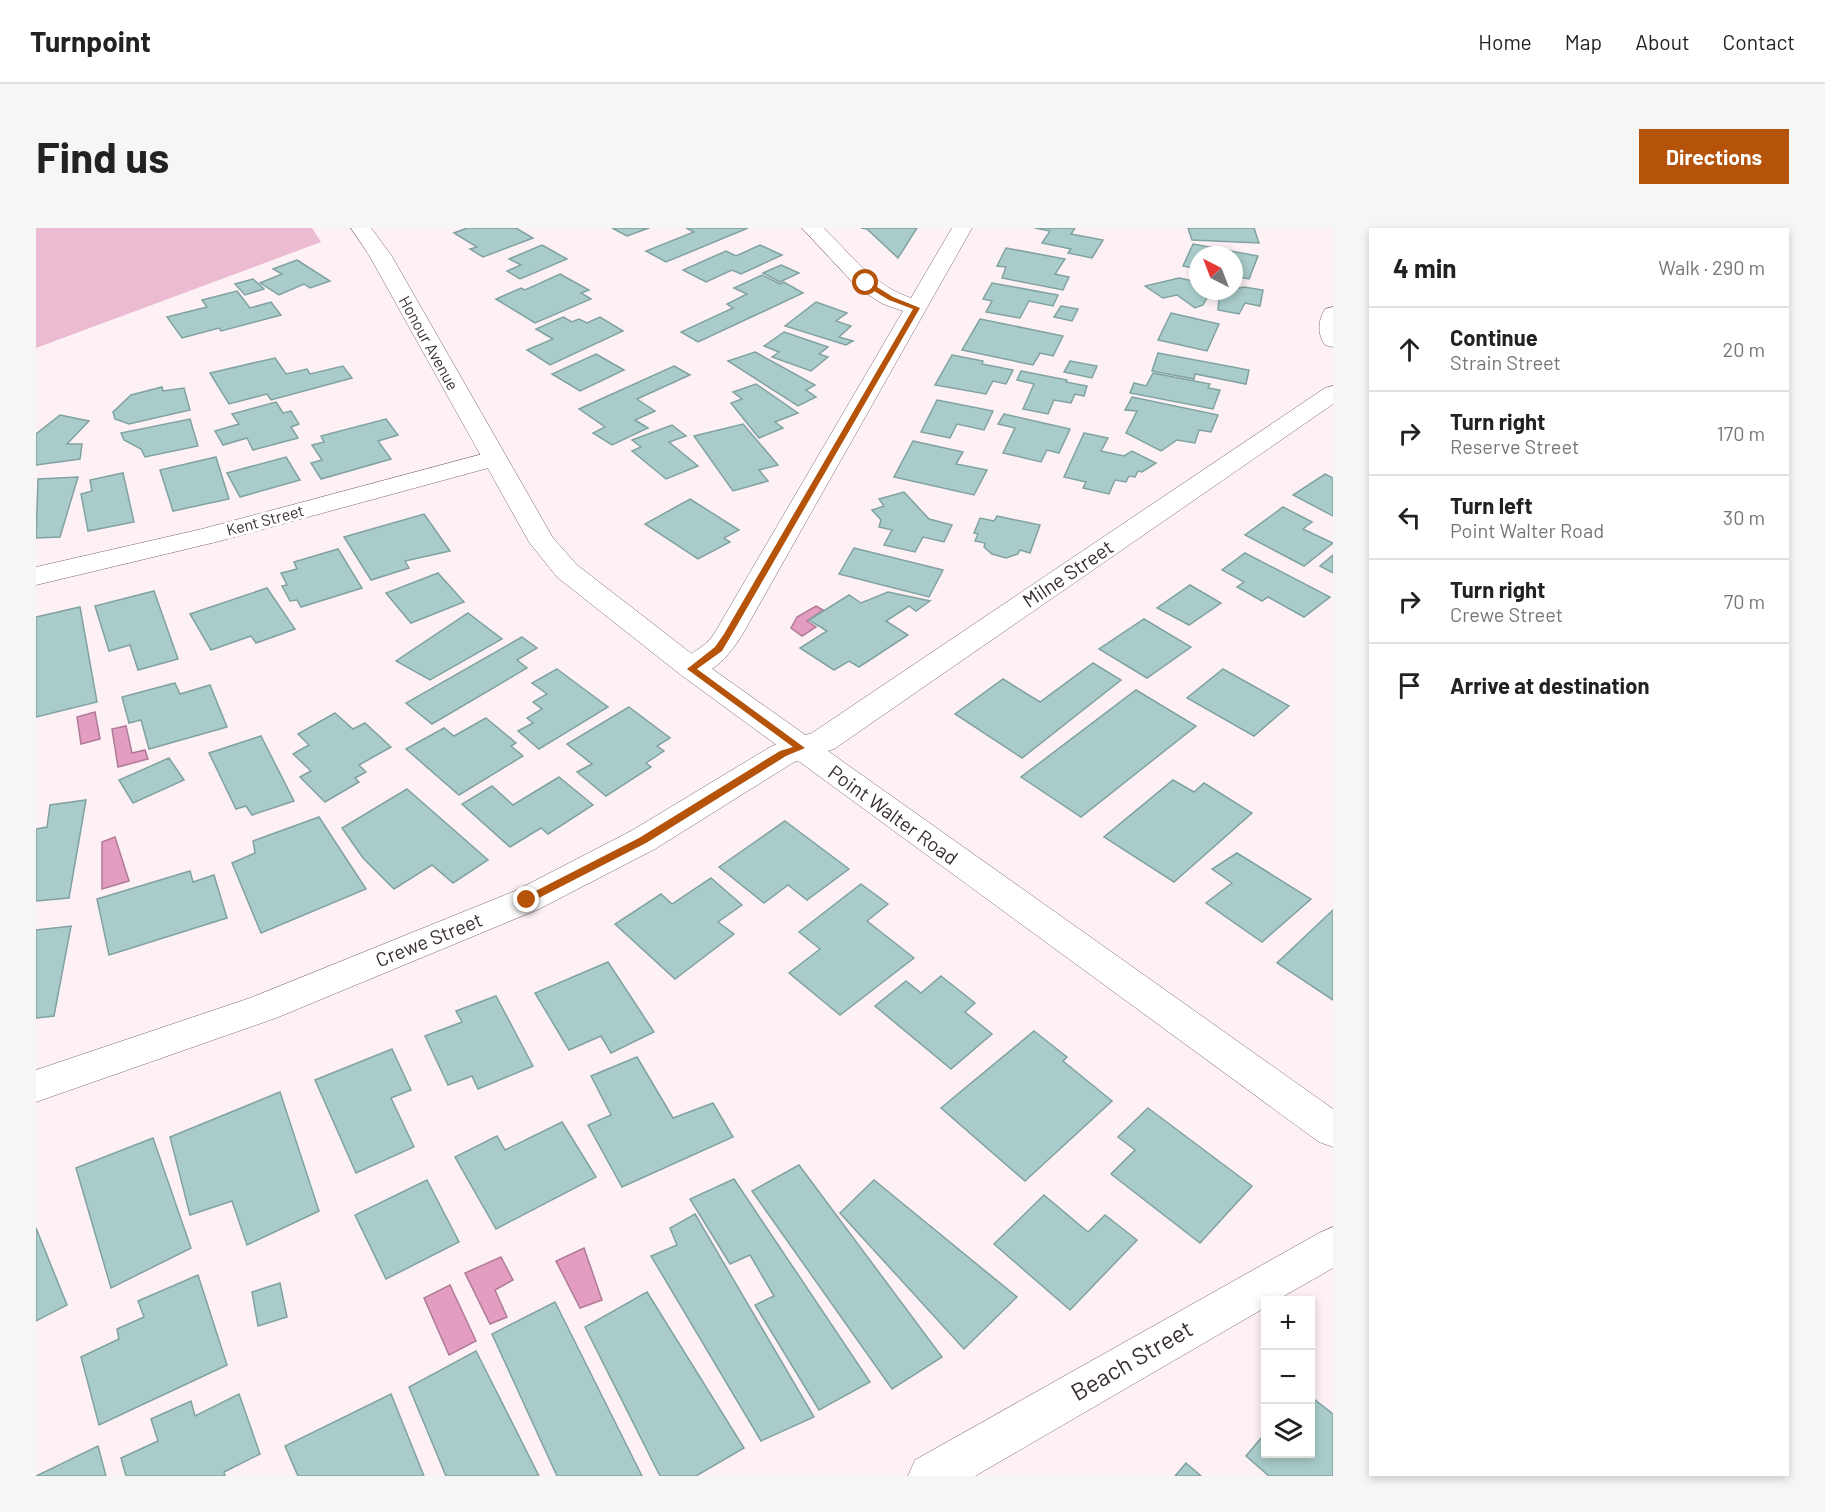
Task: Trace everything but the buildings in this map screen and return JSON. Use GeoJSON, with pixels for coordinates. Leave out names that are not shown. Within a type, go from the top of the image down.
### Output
{"type":"FeatureCollection","features":[{"type":"Feature","properties":{"kind":"street","name":"Honour Avenue"},"geometry":{"type":"LineString","coordinates":[[361,228],[380,255],[494,459]]}},
{"type":"Feature","properties":{"kind":"street"},"geometry":{"type":"LineString","coordinates":[[812,228],[866,283],[891,299],[917,308]]}},
{"type":"Feature","properties":{"kind":"street"},"geometry":{"type":"LineString","coordinates":[[691,669],[718,649],[728,634],[962,228]]}},
{"type":"Feature","properties":{"kind":"street"},"geometry":{"type":"LineString","coordinates":[[1333,314],[1330,331],[1333,340]]}},
{"type":"Feature","properties":{"kind":"street","name":"Milne Street"},"geometry":{"type":"LineString","coordinates":[[800,748],[823,741],[833,735],[1333,393]]}},
{"type":"Feature","properties":{"kind":"street","name":"Kent Street"},"geometry":{"type":"LineString","coordinates":[[36,576],[207,536],[494,459]]}},
{"type":"Feature","properties":{"kind":"street","name":"Point Walter Road"},"geometry":{"type":"LineString","coordinates":[[494,459],[542,542],[567,571],[691,669],[1333,1130]]}},
{"type":"Feature","properties":{"kind":"street","name":"Crewe Street"},"geometry":{"type":"LineString","coordinates":[[36,1086],[263,1008],[527,900],[643,840],[783,754],[800,748]]}},
{"type":"Feature","properties":{"kind":"street","name":"Beach Street"},"geometry":{"type":"LineString","coordinates":[[931,1476],[1333,1246]]}},
{"type":"Feature","properties":{"kind":"shaded area"},"geometry":{"type":"Polygon","coordinates":[[[36,228],[312,228],[321,242],[36,348],[36,228]]]}},
{"type":"Feature","properties":{"kind":"shaded area"},"geometry":{"type":"Polygon","coordinates":[[[816,606],[823,610],[807,621],[816,627],[802,636],[791,628],[797,617],[816,606]]]}},
{"type":"Feature","properties":{"kind":"shaded area"},"geometry":{"type":"Polygon","coordinates":[[[95,712],[100,739],[81,744],[77,717],[95,712]]]}},
{"type":"Feature","properties":{"kind":"shaded area"},"geometry":{"type":"Polygon","coordinates":[[[126,726],[132,753],[145,750],[148,759],[118,767],[112,729],[126,726]]]}},
{"type":"Feature","properties":{"kind":"shaded area"},"geometry":{"type":"Polygon","coordinates":[[[115,837],[129,881],[102,889],[102,842],[115,837]]]}},
{"type":"Feature","properties":{"kind":"shaded area"},"geometry":{"type":"Polygon","coordinates":[[[584,1248],[602,1300],[580,1308],[556,1261],[584,1248]]]}},
{"type":"Feature","properties":{"kind":"shaded area"},"geometry":{"type":"Polygon","coordinates":[[[501,1257],[513,1280],[495,1290],[507,1317],[490,1324],[465,1273],[501,1257]]]}},
{"type":"Feature","properties":{"kind":"shaded area"},"geometry":{"type":"Polygon","coordinates":[[[450,1285],[476,1341],[449,1355],[424,1298],[450,1285]]]}},
{"type":"Feature","properties":{"kind":"route"},"geometry":{"type":"LineString","coordinates":[[527,900],[643,840],[783,754],[800,748],[691,669],[718,649],[728,634],[917,308],[891,299],[866,283]]}}]}
